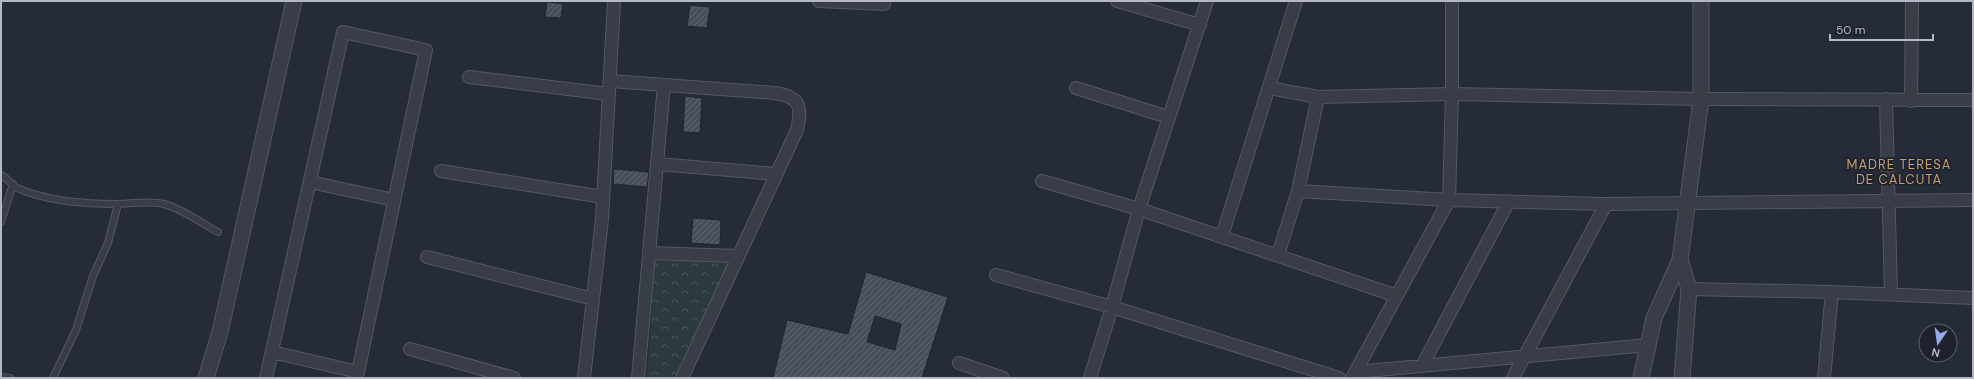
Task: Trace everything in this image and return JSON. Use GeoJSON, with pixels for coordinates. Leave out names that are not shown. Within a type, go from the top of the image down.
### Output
{"type":"FeatureCollection","features":[{"type":"Feature","properties":{"kind":"street"},"geometry":{"type":"LineString","coordinates":[[206,378],[221,324],[294,1]]}},
{"type":"Feature","properties":{"kind":"street"},"geometry":{"type":"LineString","coordinates":[[584,378],[603,197],[614,1]]}},
{"type":"Feature","properties":{"kind":"street"},"geometry":{"type":"LineString","coordinates":[[819,1],[884,4]]}},
{"type":"Feature","properties":{"kind":"street"},"geometry":{"type":"LineString","coordinates":[[1117,1],[1200,25]]}},
{"type":"Feature","properties":{"kind":"street"},"geometry":{"type":"LineString","coordinates":[[1090,378],[1112,307],[1139,209],[1168,116],[1207,1]]}},
{"type":"Feature","properties":{"kind":"street"},"geometry":{"type":"LineString","coordinates":[[1222,236],[1296,1]]}},
{"type":"Feature","properties":{"kind":"street"},"geometry":{"type":"LineString","coordinates":[[1354,375],[1448,200],[1452,94],[1452,1]]}},
{"type":"Feature","properties":{"kind":"street"},"geometry":{"type":"LineString","coordinates":[[1641,378],[1654,318],[1680,260],[1701,99],[1701,1]]}},
{"type":"Feature","properties":{"kind":"street"},"geometry":{"type":"LineString","coordinates":[[1911,100],[1912,1]]}},
{"type":"Feature","properties":{"kind":"street"},"geometry":{"type":"LineString","coordinates":[[266,378],[343,32],[426,50],[358,375],[272,352]]}},
{"type":"Feature","properties":{"kind":"street"},"geometry":{"type":"LineString","coordinates":[[469,77],[609,94]]}},
{"type":"Feature","properties":{"kind":"street"},"geometry":{"type":"LineString","coordinates":[[610,81],[775,93],[787,95],[795,99],[799,111],[797,130],[682,378]]}},
{"type":"Feature","properties":{"kind":"street"},"geometry":{"type":"LineString","coordinates":[[638,378],[664,85]]}},
{"type":"Feature","properties":{"kind":"street"},"geometry":{"type":"LineString","coordinates":[[1076,88],[1168,116]]}},
{"type":"Feature","properties":{"kind":"street"},"geometry":{"type":"LineString","coordinates":[[1269,88],[1318,97],[1452,94],[1701,99],[1973,100]]}},
{"type":"Feature","properties":{"kind":"street"},"geometry":{"type":"LineString","coordinates":[[1278,255],[1298,191],[1318,97]]}},
{"type":"Feature","properties":{"kind":"street"},"geometry":{"type":"LineString","coordinates":[[1886,99],[1891,294]]}},
{"type":"Feature","properties":{"kind":"street"},"geometry":{"type":"LineString","coordinates":[[658,164],[776,174]]}},
{"type":"Feature","properties":{"kind":"street"},"geometry":{"type":"LineString","coordinates":[[441,171],[603,197]]}},
{"type":"Feature","properties":{"kind":"street"},"geometry":{"type":"LineString","coordinates":[[1042,181],[1139,209],[1397,296]]}},
{"type":"Feature","properties":{"kind":"street"},"geometry":{"type":"LineString","coordinates":[[310,182],[394,200]]}},
{"type":"Feature","properties":{"kind":"street"},"geometry":{"type":"LineString","coordinates":[[1298,191],[1448,200],[1606,204],[1973,200]]}},
{"type":"Feature","properties":{"kind":"street"},"geometry":{"type":"LineString","coordinates":[[1422,366],[1509,201]]}},
{"type":"Feature","properties":{"kind":"street"},"geometry":{"type":"LineString","coordinates":[[1513,378],[1606,204]]}},
{"type":"Feature","properties":{"kind":"street"},"geometry":{"type":"LineString","coordinates":[[650,253],[738,256]]}},
{"type":"Feature","properties":{"kind":"street"},"geometry":{"type":"LineString","coordinates":[[427,257],[593,299]]}},
{"type":"Feature","properties":{"kind":"street"},"geometry":{"type":"LineString","coordinates":[[1680,260],[1688,289],[1682,378]]}},
{"type":"Feature","properties":{"kind":"street"},"geometry":{"type":"LineString","coordinates":[[996,275],[1112,307],[1339,378]]}},
{"type":"Feature","properties":{"kind":"street"},"geometry":{"type":"LineString","coordinates":[[1688,289],[1832,292],[1973,298]]}},
{"type":"Feature","properties":{"kind":"street"},"geometry":{"type":"LineString","coordinates":[[1824,378],[1832,292]]}},
{"type":"Feature","properties":{"kind":"street"},"geometry":{"type":"LineString","coordinates":[[1354,375],[1525,355],[1648,345]]}},
{"type":"Feature","properties":{"kind":"street"},"geometry":{"type":"LineString","coordinates":[[410,349],[514,378]]}},
{"type":"Feature","properties":{"kind":"street"},"geometry":{"type":"LineString","coordinates":[[960,363],[1003,378]]}},
{"type":"Feature","properties":{"kind":"lane"},"geometry":{"type":"LineString","coordinates":[[1,175],[8,178],[15,187],[42,196],[63,200],[118,204],[135,202],[167,205],[218,232]]}},
{"type":"Feature","properties":{"kind":"lane"},"geometry":{"type":"LineString","coordinates":[[1,222],[13,184]]}},
{"type":"Feature","properties":{"kind":"lane"},"geometry":{"type":"LineString","coordinates":[[53,378],[76,330],[93,276],[108,243],[118,204]]}},
{"type":"Feature","properties":{"kind":"lane"},"geometry":{"type":"LineString","coordinates":[[1,377],[10,378]]}},
{"type":"Feature","properties":{"kind":"green space"},"geometry":{"type":"Polygon","coordinates":[[[655,258],[729,261],[674,378],[647,378],[655,258]]]}},
{"type":"Feature","properties":{"kind":"building"},"geometry":{"type":"Polygon","coordinates":[[[547,2],[563,4],[561,18],[545,17],[547,2]]]}},
{"type":"Feature","properties":{"kind":"building"},"geometry":{"type":"Polygon","coordinates":[[[690,5],[710,7],[707,28],[687,26],[690,5]]]}},
{"type":"Feature","properties":{"kind":"building"},"geometry":{"type":"Polygon","coordinates":[[[685,96],[702,98],[700,133],[683,132],[685,96]]]}},
{"type":"Feature","properties":{"kind":"building"},"geometry":{"type":"Polygon","coordinates":[[[614,169],[649,172],[647,187],[613,184],[614,169]]]}},
{"type":"Feature","properties":{"kind":"building"},"geometry":{"type":"Polygon","coordinates":[[[693,218],[721,220],[720,245],[691,243],[693,218]]]}},
{"type":"Feature","properties":{"kind":"building"},"geometry":{"type":"Polygon","coordinates":[[[866,272],[948,297],[922,378],[773,378],[787,320],[848,334],[866,272]],[[875,316],[867,342],[895,350],[901,324],[875,316]]]}},
{"type":"Feature","properties":{"kind":"district","name":"MADRE TERESA DE CALCUTA"},"geometry":{"type":"Point","coordinates":[1899,172]}}]}
